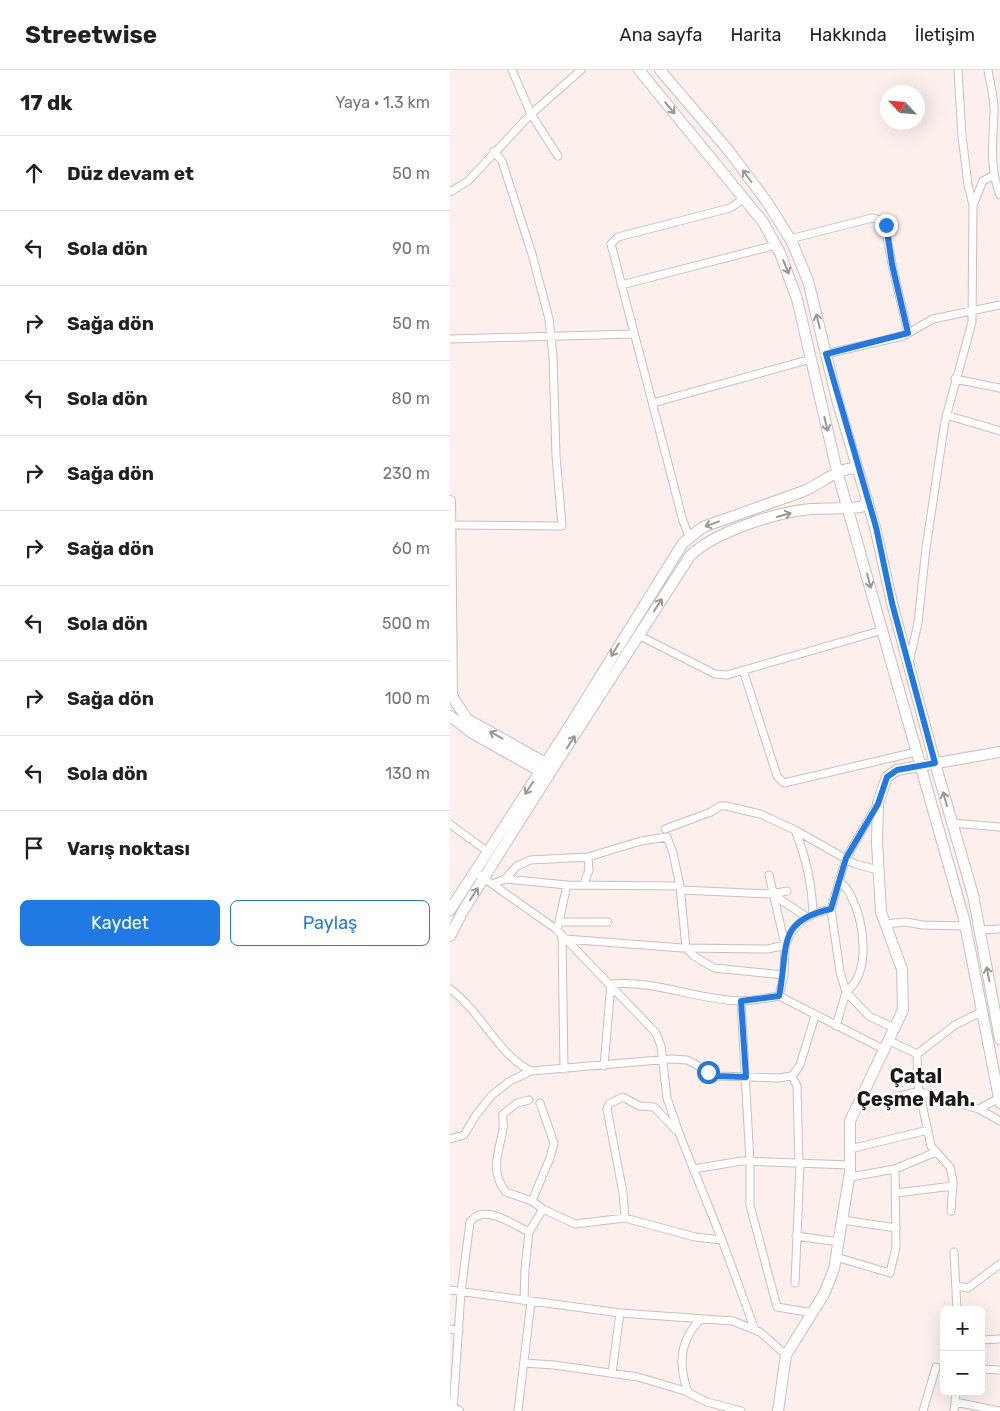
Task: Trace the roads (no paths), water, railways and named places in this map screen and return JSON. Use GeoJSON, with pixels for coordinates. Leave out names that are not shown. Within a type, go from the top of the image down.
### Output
{"type":"FeatureCollection","features":[{"type":"Feature","properties":{"kind":"street"},"geometry":{"type":"LineString","coordinates":[[512,70],[531,114],[558,156]]}},
{"type":"Feature","properties":{"kind":"street"},"geometry":{"type":"LineString","coordinates":[[450,192],[468,180],[531,114],[581,70]]}},
{"type":"Feature","properties":{"kind":"street"},"geometry":{"type":"LineString","coordinates":[[639,70],[745,198],[776,245],[797,299],[837,471],[965,926],[999,1100],[979,1109]]}},
{"type":"Feature","properties":{"kind":"street"},"geometry":{"type":"LineString","coordinates":[[660,70],[729,151],[767,202],[790,239],[808,281],[857,468],[868,501],[935,763],[972,895],[998,1015],[1000,1039]]}},
{"type":"Feature","properties":{"kind":"street"},"geometry":{"type":"LineString","coordinates":[[909,664],[918,623],[926,548],[946,415],[970,334],[973,309],[971,255],[973,205],[962,136],[958,70]]}},
{"type":"Feature","properties":{"kind":"street"},"geometry":{"type":"LineString","coordinates":[[988,70],[994,113],[991,152],[1000,195]]}},
{"type":"Feature","properties":{"kind":"street"},"geometry":{"type":"LineString","coordinates":[[450,525],[562,526],[556,456],[551,335],[532,254],[502,161],[494,151]]}},
{"type":"Feature","properties":{"kind":"street"},"geometry":{"type":"LineString","coordinates":[[973,205],[983,181],[996,177]]}},
{"type":"Feature","properties":{"kind":"street"},"geometry":{"type":"LineString","coordinates":[[689,536],[683,521],[611,246],[615,239],[730,208],[745,198]]}},
{"type":"Feature","properties":{"kind":"street"},"geometry":{"type":"LineString","coordinates":[[790,239],[872,218],[884,221],[908,333]]}},
{"type":"Feature","properties":{"kind":"street"},"geometry":{"type":"LineString","coordinates":[[621,285],[776,245]]}},
{"type":"Feature","properties":{"kind":"street"},"geometry":{"type":"LineString","coordinates":[[826,354],[908,333],[933,319],[973,309],[1000,305]]}},
{"type":"Feature","properties":{"kind":"street"},"geometry":{"type":"LineString","coordinates":[[450,339],[634,334]]}},
{"type":"Feature","properties":{"kind":"street"},"geometry":{"type":"LineString","coordinates":[[653,403],[811,359]]}},
{"type":"Feature","properties":{"kind":"street"},"geometry":{"type":"LineString","coordinates":[[956,379],[1000,388]]}},
{"type":"Feature","properties":{"kind":"street"},"geometry":{"type":"LineString","coordinates":[[946,415],[1000,431]]}},
{"type":"Feature","properties":{"kind":"street"},"geometry":{"type":"LineString","coordinates":[[450,936],[489,881],[547,769],[678,550],[689,536],[714,523],[820,484],[837,471],[857,468]]}},
{"type":"Feature","properties":{"kind":"street"},"geometry":{"type":"LineString","coordinates":[[450,501],[452,696],[455,704],[467,719],[547,769]]}},
{"type":"Feature","properties":{"kind":"street"},"geometry":{"type":"LineString","coordinates":[[450,910],[690,556],[706,542],[789,513],[812,509],[848,509],[861,507],[868,501]]}},
{"type":"Feature","properties":{"kind":"street"},"geometry":{"type":"LineString","coordinates":[[638,635],[715,674],[728,675],[882,630]]}},
{"type":"Feature","properties":{"kind":"street"},"geometry":{"type":"LineString","coordinates":[[743,670],[777,776],[784,783],[916,752]]}},
{"type":"Feature","properties":{"kind":"street"},"geometry":{"type":"LineString","coordinates":[[450,716],[472,733],[547,769]]}},
{"type":"Feature","properties":{"kind":"street"},"geometry":{"type":"LineString","coordinates":[[896,1029],[869,1016],[846,992],[840,972],[831,909],[846,858],[878,804],[887,777],[897,770],[1000,752]]}},
{"type":"Feature","properties":{"kind":"street"},"geometry":{"type":"LineString","coordinates":[[778,1411],[786,1355],[824,1294],[836,1257],[850,1177],[850,1121],[904,1010],[902,969],[881,912],[878,870],[878,804]]}},
{"type":"Feature","properties":{"kind":"street"},"geometry":{"type":"LineString","coordinates":[[665,829],[711,812],[720,806],[726,806],[760,814],[795,830],[855,864],[878,870]]}},
{"type":"Feature","properties":{"kind":"street"},"geometry":{"type":"LineString","coordinates":[[952,823],[1000,827]]}},
{"type":"Feature","properties":{"kind":"street"},"geometry":{"type":"LineString","coordinates":[[450,824],[488,852]]}},
{"type":"Feature","properties":{"kind":"street"},"geometry":{"type":"LineString","coordinates":[[795,830],[806,858],[812,888],[813,913]]}},
{"type":"Feature","properties":{"kind":"street"},"geometry":{"type":"LineString","coordinates":[[505,879],[517,866],[530,860],[588,857],[641,841],[666,837],[673,853],[680,888],[686,948],[694,956],[714,968],[738,966],[784,975]]}},
{"type":"Feature","properties":{"kind":"street"},"geometry":{"type":"LineString","coordinates":[[584,884],[589,870],[588,857]]}},
{"type":"Feature","properties":{"kind":"street"},"geometry":{"type":"LineString","coordinates":[[475,872],[561,936],[611,984],[656,1032],[661,1046],[667,1098],[755,1330]]}},
{"type":"Feature","properties":{"kind":"street"},"geometry":{"type":"LineString","coordinates":[[769,874],[785,945],[784,975],[779,996]]}},
{"type":"Feature","properties":{"kind":"street"},"geometry":{"type":"LineString","coordinates":[[489,881],[505,879],[567,885],[680,888],[772,894],[787,891]]}},
{"type":"Feature","properties":{"kind":"street"},"geometry":{"type":"LineString","coordinates":[[836,1026],[846,992],[851,988],[861,970],[864,940],[851,896],[839,880]]}},
{"type":"Feature","properties":{"kind":"street"},"geometry":{"type":"LineString","coordinates":[[564,1069],[561,936],[559,922],[567,885]]}},
{"type":"Feature","properties":{"kind":"street"},"geometry":{"type":"LineString","coordinates":[[772,894],[805,916]]}},
{"type":"Feature","properties":{"kind":"street"},"geometry":{"type":"LineString","coordinates":[[785,945],[790,933],[805,916],[831,909]]}},
{"type":"Feature","properties":{"kind":"street"},"geometry":{"type":"LineString","coordinates":[[559,922],[608,922]]}},
{"type":"Feature","properties":{"kind":"street"},"geometry":{"type":"LineString","coordinates":[[885,924],[905,922],[923,926],[965,926]]}},
{"type":"Feature","properties":{"kind":"street"},"geometry":{"type":"LineString","coordinates":[[979,930],[1000,929]]}},
{"type":"Feature","properties":{"kind":"street"},"geometry":{"type":"LineString","coordinates":[[561,936],[686,948],[768,948],[785,945]]}},
{"type":"Feature","properties":{"kind":"street"},"geometry":{"type":"LineString","coordinates":[[611,984],[625,983],[655,986],[741,1001],[779,996],[836,1026],[917,1054]]}},
{"type":"Feature","properties":{"kind":"street"},"geometry":{"type":"LineString","coordinates":[[604,1066],[611,984]]}},
{"type":"Feature","properties":{"kind":"street"},"geometry":{"type":"LineString","coordinates":[[450,989],[464,1000],[516,1061],[531,1070]]}},
{"type":"Feature","properties":{"kind":"street"},"geometry":{"type":"LineString","coordinates":[[741,1001],[750,1162],[750,1205],[777,1308],[813,1313]]}},
{"type":"Feature","properties":{"kind":"street"},"geometry":{"type":"LineString","coordinates":[[917,1054],[955,1025],[981,1012]]}},
{"type":"Feature","properties":{"kind":"street"},"geometry":{"type":"LineString","coordinates":[[450,1139],[464,1135],[476,1116],[500,1089],[531,1070],[604,1066],[661,1059],[687,1060],[718,1076],[778,1078],[792,1076],[800,1065],[814,1016]]}},
{"type":"Feature","properties":{"kind":"street"},"geometry":{"type":"LineString","coordinates":[[917,1054],[920,1091],[931,1146],[950,1167],[953,1186],[951,1211]]}},
{"type":"Feature","properties":{"kind":"street"},"geometry":{"type":"LineString","coordinates":[[792,1076],[797,1086],[800,1164],[795,1283]]}},
{"type":"Feature","properties":{"kind":"street"},"geometry":{"type":"LineString","coordinates":[[857,1106],[920,1091],[930,1096],[979,1109],[1000,1121]]}},
{"type":"Feature","properties":{"kind":"street"},"geometry":{"type":"LineString","coordinates":[[625,1218],[623,1193],[607,1109],[609,1104],[623,1097],[639,1106],[654,1107],[679,1133]]}},
{"type":"Feature","properties":{"kind":"street"},"geometry":{"type":"LineString","coordinates":[[529,1100],[517,1103],[503,1114],[503,1130],[495,1162],[496,1173],[506,1192],[532,1201],[543,1210],[575,1224],[625,1218],[695,1237],[722,1240]]}},
{"type":"Feature","properties":{"kind":"street"},"geometry":{"type":"LineString","coordinates":[[532,1201],[550,1158],[554,1143],[540,1102]]}},
{"type":"Feature","properties":{"kind":"street"},"geometry":{"type":"LineString","coordinates":[[850,1149],[928,1130]]}},
{"type":"Feature","properties":{"kind":"street"},"geometry":{"type":"LineString","coordinates":[[850,1177],[896,1169],[936,1152]]}},
{"type":"Feature","properties":{"kind":"street"},"geometry":{"type":"LineString","coordinates":[[693,1169],[731,1162],[850,1165]]}},
{"type":"Feature","properties":{"kind":"street"},"geometry":{"type":"LineString","coordinates":[[836,1257],[890,1273],[896,1247],[896,1169]]}},
{"type":"Feature","properties":{"kind":"street"},"geometry":{"type":"LineString","coordinates":[[896,1193],[953,1186]]}},
{"type":"Feature","properties":{"kind":"street"},"geometry":{"type":"LineString","coordinates":[[518,1411],[524,1363],[528,1301],[525,1269],[529,1232],[543,1210]]}},
{"type":"Feature","properties":{"kind":"street"},"geometry":{"type":"LineString","coordinates":[[453,1410],[452,1385],[469,1226],[473,1218],[481,1214],[489,1214],[529,1232]]}},
{"type":"Feature","properties":{"kind":"street"},"geometry":{"type":"LineString","coordinates":[[843,1220],[896,1228]]}},
{"type":"Feature","properties":{"kind":"street"},"geometry":{"type":"LineString","coordinates":[[796,1236],[839,1242]]}},
{"type":"Feature","properties":{"kind":"street"},"geometry":{"type":"LineString","coordinates":[[954,1252],[957,1306]]}},
{"type":"Feature","properties":{"kind":"street"},"geometry":{"type":"LineString","coordinates":[[956,1286],[968,1288],[1000,1264]]}},
{"type":"Feature","properties":{"kind":"street"},"geometry":{"type":"LineString","coordinates":[[450,1290],[620,1313],[733,1321],[755,1330],[786,1355]]}},
{"type":"Feature","properties":{"kind":"street"},"geometry":{"type":"LineString","coordinates":[[612,1373],[620,1313]]}},
{"type":"Feature","properties":{"kind":"street"},"geometry":{"type":"LineString","coordinates":[[688,1392],[681,1375],[680,1360],[692,1327],[701,1319]]}},
{"type":"Feature","properties":{"kind":"street"},"geometry":{"type":"LineString","coordinates":[[450,1329],[459,1331]]}},
{"type":"Feature","properties":{"kind":"street"},"geometry":{"type":"LineString","coordinates":[[985,1340],[1000,1339]]}},
{"type":"Feature","properties":{"kind":"street"},"geometry":{"type":"LineString","coordinates":[[524,1363],[554,1364],[644,1378],[688,1392],[707,1402],[741,1411]]}},
{"type":"Feature","properties":{"kind":"street"},"geometry":{"type":"LineString","coordinates":[[923,1411],[936,1367]]}},
{"type":"Feature","properties":{"kind":"street"},"geometry":{"type":"LineString","coordinates":[[985,1369],[1000,1370]]}},
{"type":"Feature","properties":{"kind":"street"},"geometry":{"type":"LineString","coordinates":[[954,1411],[956,1396]]}},
{"type":"Feature","properties":{"kind":"street"},"geometry":{"type":"LineString","coordinates":[[955,1402],[1000,1410]]}},
{"type":"Feature","properties":{"kind":"district","name":"Çatal Çeşme Mah."},"geometry":{"type":"Point","coordinates":[916,1088]}}]}
